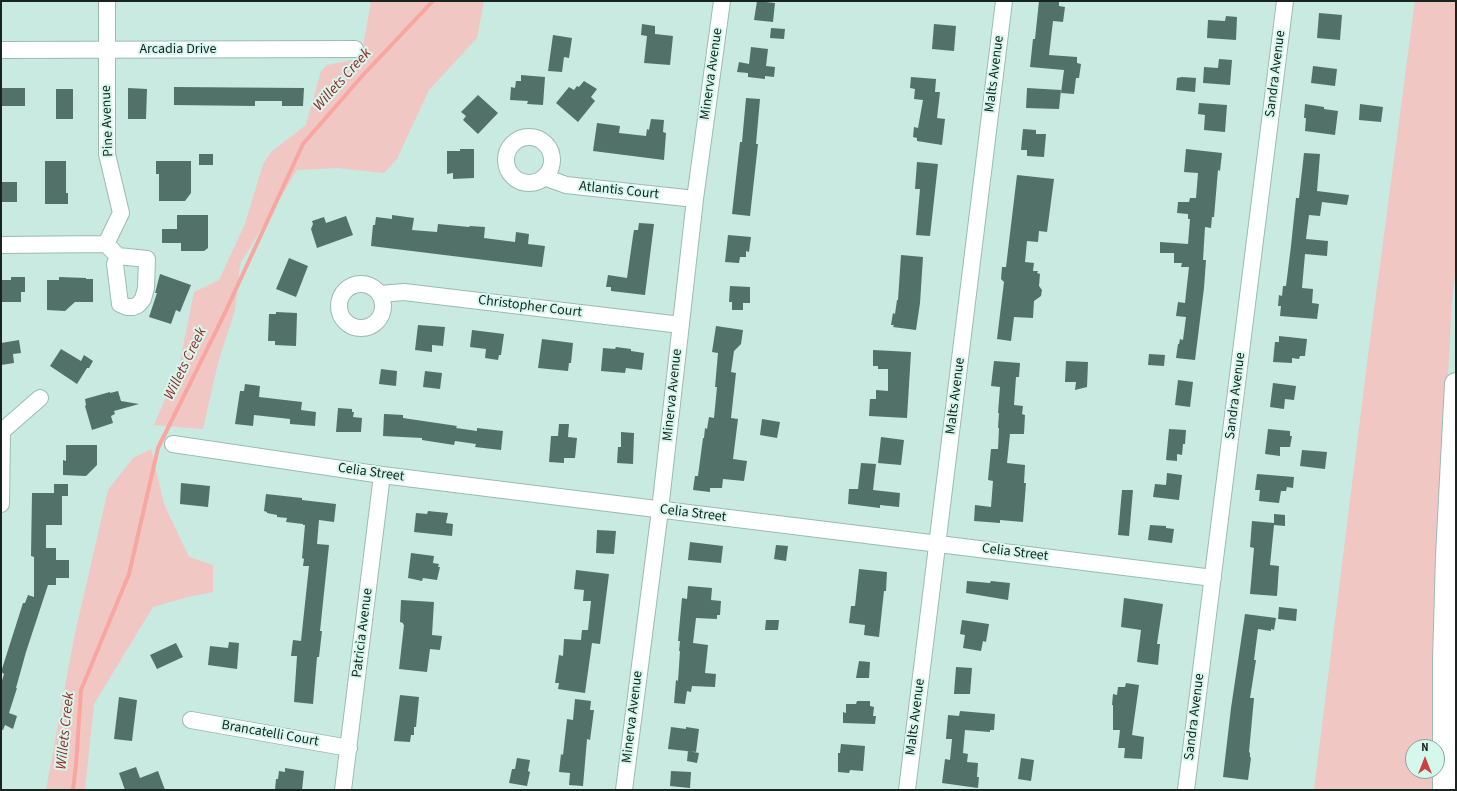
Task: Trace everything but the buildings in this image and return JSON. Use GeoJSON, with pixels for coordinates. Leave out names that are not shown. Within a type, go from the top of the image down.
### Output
{"type":"FeatureCollection","features":[{"type":"Feature","properties":{"kind":"highway"},"geometry":{"type":"LineString","coordinates":[[1444,790],[1444,660],[1447,556],[1456,384]]}},
{"type":"Feature","properties":{"kind":"street","name":"Pine Avenue"},"geometry":{"type":"LineString","coordinates":[[106,244],[121,213],[107,154],[107,1]]}},
{"type":"Feature","properties":{"kind":"street","name":"Minerva Avenue"},"geometry":{"type":"LineString","coordinates":[[624,790],[660,510],[695,199],[722,1]]}},
{"type":"Feature","properties":{"kind":"street","name":"Malts Avenue"},"geometry":{"type":"LineString","coordinates":[[907,790],[1004,1]]}},
{"type":"Feature","properties":{"kind":"street","name":"Sandra Avenue"},"geometry":{"type":"LineString","coordinates":[[1186,790],[1285,1]]}},
{"type":"Feature","properties":{"kind":"street","name":"Arcadia Drive"},"geometry":{"type":"LineString","coordinates":[[1,50],[355,49]]}},
{"type":"Feature","properties":{"kind":"street","name":"Atlantis Court"},"geometry":{"type":"LineString","coordinates":[[544,177],[566,185],[695,199]]}},
{"type":"Feature","properties":{"kind":"street"},"geometry":{"type":"LineString","coordinates":[[1,245],[106,244],[118,256]]}},
{"type":"Feature","properties":{"kind":"street","name":"Christopher Court"},"geometry":{"type":"LineString","coordinates":[[380,294],[404,292],[681,325]]}},
{"type":"Feature","properties":{"kind":"street"},"geometry":{"type":"LineString","coordinates":[[1,504],[1,432],[40,398]]}},
{"type":"Feature","properties":{"kind":"street","name":"Celia Street"},"geometry":{"type":"LineString","coordinates":[[173,444],[382,475],[1213,578]]}},
{"type":"Feature","properties":{"kind":"street","name":"Patricia Avenue"},"geometry":{"type":"LineString","coordinates":[[343,790],[382,475]]}},
{"type":"Feature","properties":{"kind":"street","name":"Brancatelli Court"},"geometry":{"type":"LineString","coordinates":[[191,720],[349,748]]}},
{"type":"Feature","properties":{"kind":"shaded area"},"geometry":{"type":"Polygon","coordinates":[[[371,1],[484,1],[477,38],[429,90],[397,159],[384,173],[337,168],[297,170],[240,264],[235,310],[218,363],[203,429],[154,425],[179,367],[194,292],[219,280],[245,224],[263,164],[272,151],[306,125],[321,71],[327,65],[361,58],[371,1]]]}},
{"type":"Feature","properties":{"kind":"shaded area"},"geometry":{"type":"Polygon","coordinates":[[[1415,1],[1456,1],[1456,266],[1452,301],[1444,451],[1436,739],[1405,739],[1405,779],[1436,779],[1436,790],[1314,790],[1368,355],[1415,1]]]}},
{"type":"Feature","properties":{"kind":"shaded area"},"geometry":{"type":"Polygon","coordinates":[[[151,449],[164,504],[189,557],[213,565],[213,592],[188,597],[153,607],[94,704],[85,790],[46,790],[74,638],[108,490],[133,458],[151,449]]]}},
{"type":"Feature","properties":{"kind":"waterway","name":"Willets Creek"},"geometry":{"type":"LineString","coordinates":[[73,790],[81,690],[129,574],[158,448],[223,317],[303,144],[363,75],[433,1]]}}]}
